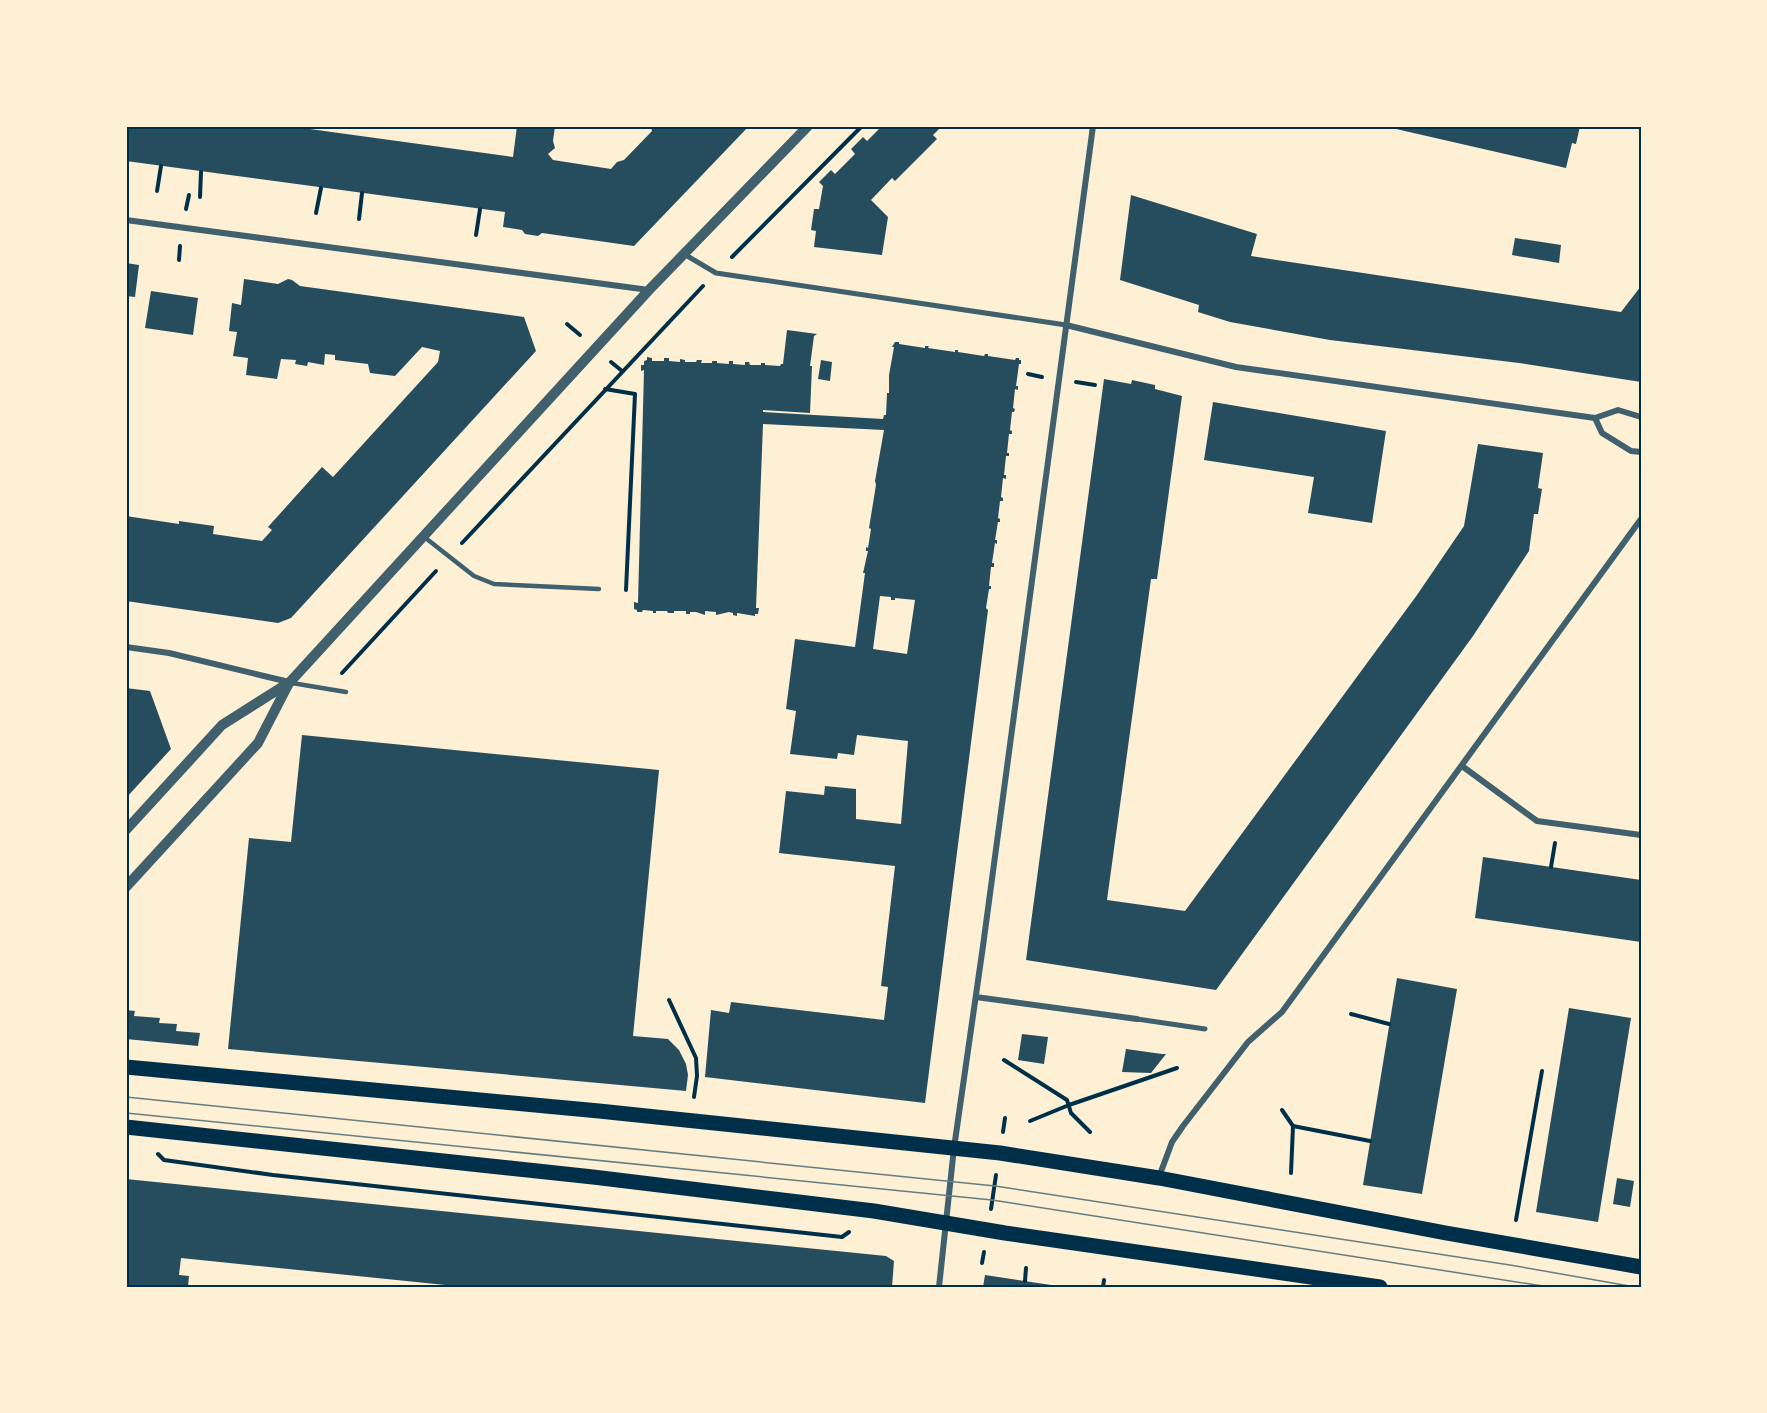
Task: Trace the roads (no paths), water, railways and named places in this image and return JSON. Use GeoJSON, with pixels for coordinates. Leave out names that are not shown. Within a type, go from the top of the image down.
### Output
{"type":"FeatureCollection","features":[{"type":"Feature","properties":{"kind":"main road"},"geometry":{"type":"LineString","coordinates":[[126,1067],[599,1111],[1000,1153],[1159,1178],[1446,1233],[1641,1267]]}},
{"type":"Feature","properties":{"kind":"main road"},"geometry":{"type":"LineString","coordinates":[[131,1127],[593,1177],[874,1211],[987,1230],[1380,1287]]}},
{"type":"Feature","properties":{"kind":"street"},"geometry":{"type":"LineString","coordinates":[[126,887],[258,742],[290,682],[649,290],[808,126]]}},
{"type":"Feature","properties":{"kind":"street"},"geometry":{"type":"LineString","coordinates":[[939,1287],[954,1148],[1093,126]]}},
{"type":"Feature","properties":{"kind":"street"},"geometry":{"type":"LineString","coordinates":[[126,220],[649,290]]}},
{"type":"Feature","properties":{"kind":"street"},"geometry":{"type":"LineString","coordinates":[[684,254],[716,273],[1066,325],[1236,367],[1595,418],[1618,410],[1641,417]]}},
{"type":"Feature","properties":{"kind":"street"},"geometry":{"type":"LineString","coordinates":[[1595,418],[1602,434],[1631,451],[1641,452]]}},
{"type":"Feature","properties":{"kind":"street"},"geometry":{"type":"LineString","coordinates":[[1159,1178],[1172,1142],[1183,1126],[1248,1042],[1282,1012],[1641,519]]}},
{"type":"Feature","properties":{"kind":"street"},"geometry":{"type":"LineString","coordinates":[[126,647],[169,653],[290,682]]}},
{"type":"Feature","properties":{"kind":"street"},"geometry":{"type":"LineString","coordinates":[[126,830],[222,725],[290,682]]}},
{"type":"Feature","properties":{"kind":"street"},"geometry":{"type":"LineString","coordinates":[[1462,766],[1537,820],[1641,836]]}},
{"type":"Feature","properties":{"kind":"street"},"geometry":{"type":"LineString","coordinates":[[976,997],[1205,1029]]}},
{"type":"Feature","properties":{"kind":"lane"},"geometry":{"type":"LineString","coordinates":[[423,537],[474,576],[494,584],[599,590]]}},
{"type":"Feature","properties":{"kind":"lane"},"geometry":{"type":"LineString","coordinates":[[290,682],[346,692]]}},
{"type":"Feature","properties":{"kind":"tram line"},"geometry":{"type":"LineString","coordinates":[[126,1097],[995,1186],[1510,1265],[1635,1287]]}},
{"type":"Feature","properties":{"kind":"tram line"},"geometry":{"type":"LineString","coordinates":[[126,1113],[992,1200],[1549,1287]]}}]}
